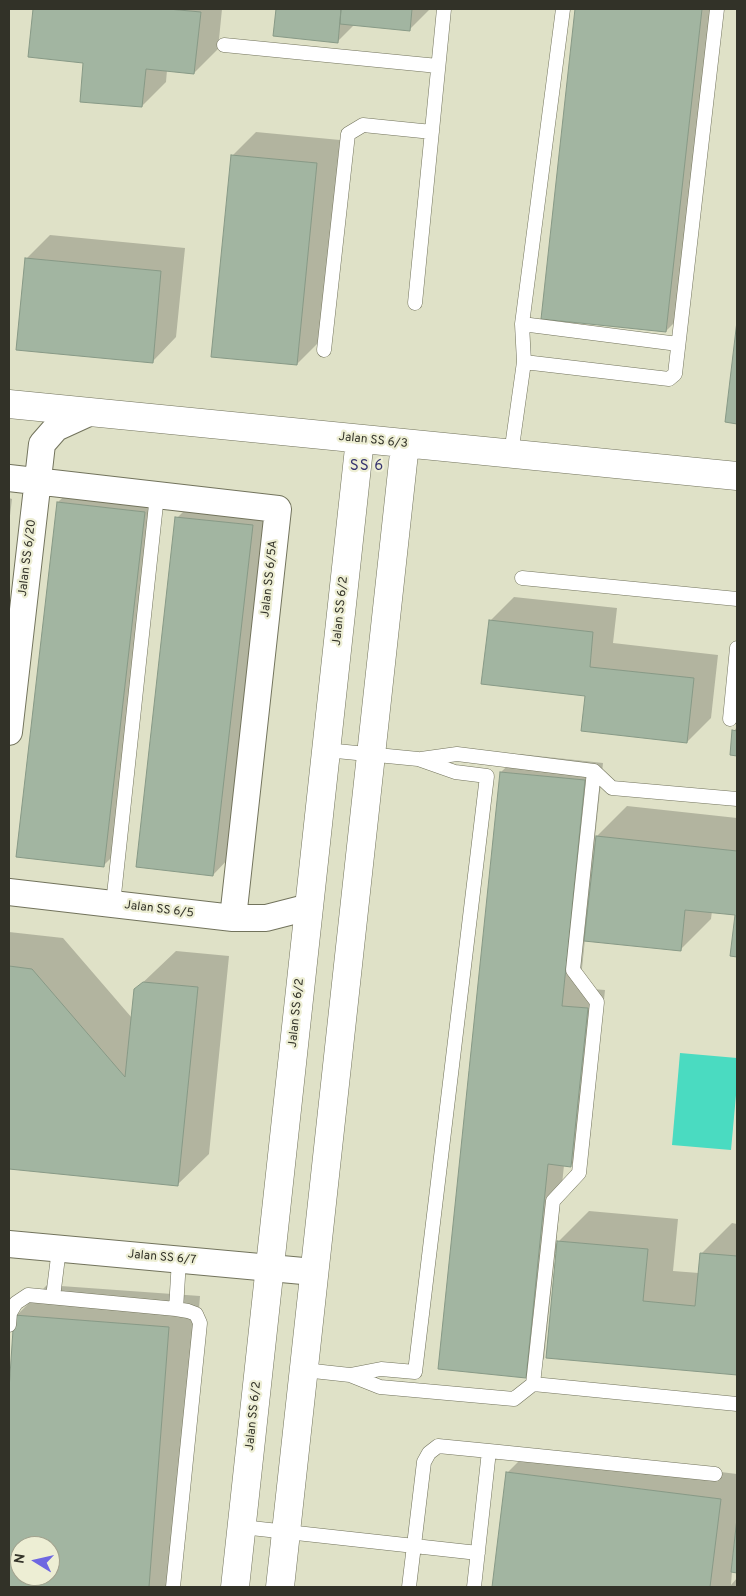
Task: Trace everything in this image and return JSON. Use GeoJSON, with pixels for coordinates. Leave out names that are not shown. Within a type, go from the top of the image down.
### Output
{"type":"FeatureCollection","features":[{"type":"Feature","properties":{"kind":"street","name":"Jalan SS 6/3"},"geometry":{"type":"LineString","coordinates":[[9,404],[737,476]]}},
{"type":"Feature","properties":{"kind":"street","name":"Jalan SS 6/20"},"geometry":{"type":"LineString","coordinates":[[9,732],[15,611],[38,481],[42,444],[56,428],[91,412]]}},
{"type":"Feature","properties":{"kind":"street","name":"Jalan SS 6/2"},"geometry":{"type":"LineString","coordinates":[[235,1587],[360,439]]}},
{"type":"Feature","properties":{"kind":"street"},"geometry":{"type":"LineString","coordinates":[[280,1587],[405,444]]}},
{"type":"Feature","properties":{"kind":"street","name":"Jalan SS 6/5A"},"geometry":{"type":"LineString","coordinates":[[9,478],[278,509],[233,918]]}},
{"type":"Feature","properties":{"kind":"street","name":"Jalan SS 6/5"},"geometry":{"type":"LineString","coordinates":[[9,892],[233,918],[266,918],[309,907]]}},
{"type":"Feature","properties":{"kind":"street","name":"Jalan SS 6/7"},"geometry":{"type":"LineString","coordinates":[[9,1244],[314,1272]]}},
{"type":"Feature","properties":{"kind":"lane"},"geometry":{"type":"LineString","coordinates":[[415,303],[444,9]]}},
{"type":"Feature","properties":{"kind":"lane"},"geometry":{"type":"LineString","coordinates":[[511,454],[524,362],[522,324],[563,9]]}},
{"type":"Feature","properties":{"kind":"lane"},"geometry":{"type":"LineString","coordinates":[[524,362],[669,379],[675,374],[717,9]]}},
{"type":"Feature","properties":{"kind":"lane"},"geometry":{"type":"LineString","coordinates":[[224,45],[438,66]]}},
{"type":"Feature","properties":{"kind":"lane"},"geometry":{"type":"LineString","coordinates":[[324,350],[348,134],[363,125],[432,132]]}},
{"type":"Feature","properties":{"kind":"lane"},"geometry":{"type":"LineString","coordinates":[[522,324],[678,344]]}},
{"type":"Feature","properties":{"kind":"lane"},"geometry":{"type":"LineString","coordinates":[[113,904],[157,495]]}},
{"type":"Feature","properties":{"kind":"lane"},"geometry":{"type":"LineString","coordinates":[[522,578],[737,599]]}},
{"type":"Feature","properties":{"kind":"lane"},"geometry":{"type":"LineString","coordinates":[[730,719],[737,648]]}},
{"type":"Feature","properties":{"kind":"lane"},"geometry":{"type":"LineString","coordinates":[[326,750],[418,759],[457,754],[594,771],[612,788],[737,799]]}},
{"type":"Feature","properties":{"kind":"lane"},"geometry":{"type":"LineString","coordinates":[[350,1375],[381,1369],[415,1372],[487,776],[455,772],[418,759]]}},
{"type":"Feature","properties":{"kind":"lane"},"geometry":{"type":"LineString","coordinates":[[534,1384],[553,1201],[579,1173],[597,1002],[574,970],[594,771]]}},
{"type":"Feature","properties":{"kind":"lane"},"geometry":{"type":"LineString","coordinates":[[53,1297],[59,1249]]}},
{"type":"Feature","properties":{"kind":"lane"},"geometry":{"type":"LineString","coordinates":[[176,1309],[179,1260]]}},
{"type":"Feature","properties":{"kind":"lane"},"geometry":{"type":"LineString","coordinates":[[9,1325],[10,1312],[16,1303],[28,1295],[176,1309],[196,1314],[200,1323],[173,1587]]}},
{"type":"Feature","properties":{"kind":"lane"},"geometry":{"type":"LineString","coordinates":[[304,1370],[350,1375],[380,1387],[514,1399],[534,1384],[737,1404]]}},
{"type":"Feature","properties":{"kind":"lane"},"geometry":{"type":"LineString","coordinates":[[410,1587],[424,1462],[429,1453],[438,1446],[715,1474]]}},
{"type":"Feature","properties":{"kind":"lane"},"geometry":{"type":"LineString","coordinates":[[474,1587],[489,1451]]}},
{"type":"Feature","properties":{"kind":"lane"},"geometry":{"type":"LineString","coordinates":[[242,1527],[478,1553]]}},
{"type":"Feature","properties":{"kind":"water"},"geometry":{"type":"Polygon","coordinates":[[[680,1053],[737,1058],[737,1084],[731,1150],[672,1145],[680,1053]]]}},
{"type":"Feature","properties":{"kind":"building"},"geometry":{"type":"Polygon","coordinates":[[[33,9],[168,9],[201,12],[194,74],[146,69],[142,107],[80,102],[83,63],[28,57],[33,9]]]}},
{"type":"Feature","properties":{"kind":"building"},"geometry":{"type":"Polygon","coordinates":[[[276,9],[341,9],[338,43],[273,36],[276,9]]]}},
{"type":"Feature","properties":{"kind":"building"},"geometry":{"type":"Polygon","coordinates":[[[341,9],[412,9],[410,31],[340,24],[341,9]]]}},
{"type":"Feature","properties":{"kind":"building"},"geometry":{"type":"Polygon","coordinates":[[[575,9],[702,9],[666,332],[541,319],[575,9]]]}},
{"type":"Feature","properties":{"kind":"building"},"geometry":{"type":"Polygon","coordinates":[[[231,155],[317,163],[297,365],[211,357],[231,155]]]}},
{"type":"Feature","properties":{"kind":"building"},"geometry":{"type":"Polygon","coordinates":[[[25,258],[161,271],[153,363],[16,350],[25,258]]]}},
{"type":"Feature","properties":{"kind":"building"},"geometry":{"type":"Polygon","coordinates":[[[737,321],[737,424],[725,422],[737,321]]]}},
{"type":"Feature","properties":{"kind":"building"},"geometry":{"type":"Polygon","coordinates":[[[57,502],[145,512],[104,867],[16,857],[57,502]]]}},
{"type":"Feature","properties":{"kind":"building"},"geometry":{"type":"Polygon","coordinates":[[[175,517],[253,525],[213,876],[136,867],[175,517]]]}},
{"type":"Feature","properties":{"kind":"building"},"geometry":{"type":"Polygon","coordinates":[[[489,620],[593,632],[590,667],[694,678],[687,743],[581,731],[585,696],[481,684],[489,620]]]}},
{"type":"Feature","properties":{"kind":"building"},"geometry":{"type":"Polygon","coordinates":[[[732,730],[737,731],[737,756],[730,755],[732,730]]]}},
{"type":"Feature","properties":{"kind":"building"},"geometry":{"type":"Polygon","coordinates":[[[500,772],[585,780],[562,1006],[588,1008],[571,1167],[548,1164],[526,1378],[438,1369],[500,772]]]}},
{"type":"Feature","properties":{"kind":"building"},"geometry":{"type":"Polygon","coordinates":[[[596,836],[737,851],[737,957],[730,956],[735,915],[685,910],[681,951],[584,941],[596,836]]]}},
{"type":"Feature","properties":{"kind":"building"},"geometry":{"type":"Polygon","coordinates":[[[9,966],[32,969],[125,1077],[134,989],[143,982],[198,987],[178,1186],[9,1169],[9,966]]]}},
{"type":"Feature","properties":{"kind":"building"},"geometry":{"type":"Polygon","coordinates":[[[557,1241],[648,1249],[643,1301],[695,1306],[700,1253],[737,1256],[737,1375],[546,1358],[557,1241]]]}},
{"type":"Feature","properties":{"kind":"building"},"geometry":{"type":"Polygon","coordinates":[[[14,1315],[169,1327],[149,1587],[9,1587],[9,1390],[14,1315]]]}},
{"type":"Feature","properties":{"kind":"building"},"geometry":{"type":"Polygon","coordinates":[[[506,1472],[721,1499],[710,1587],[492,1587],[506,1472]]]}},
{"type":"Feature","properties":{"kind":"building"},"geometry":{"type":"Polygon","coordinates":[[[737,1518],[737,1573],[731,1572],[737,1518]]]}},
{"type":"Feature","properties":{"kind":"district","name":"SS 6"},"geometry":{"type":"Point","coordinates":[367,467]}}]}
